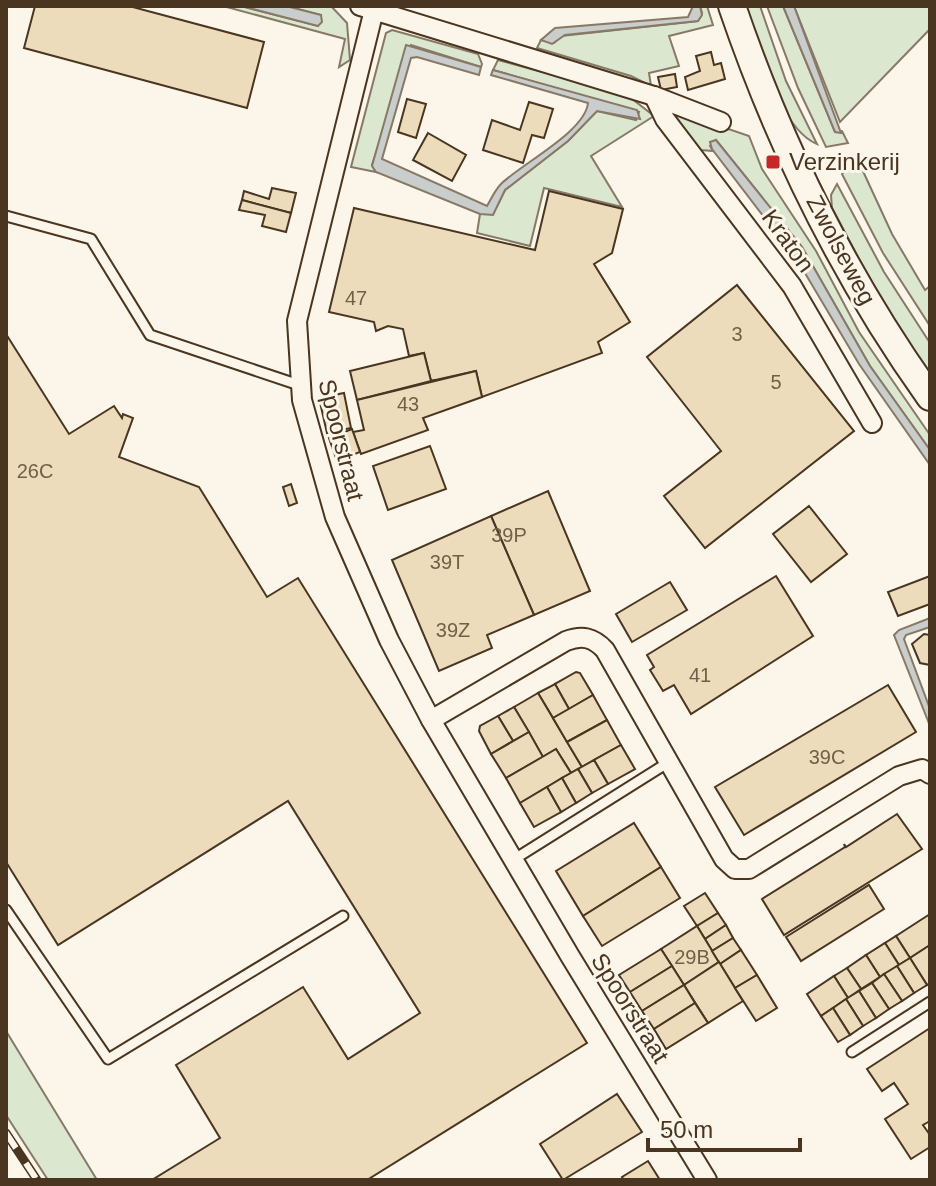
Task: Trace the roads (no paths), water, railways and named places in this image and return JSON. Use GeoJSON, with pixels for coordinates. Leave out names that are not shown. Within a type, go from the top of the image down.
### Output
{"type":"FeatureCollection","features":[{"type":"Feature","properties":{"kind":"main road","name":"Zwolseweg"},"geometry":{"type":"LineString","coordinates":[[732,6],[755,72],[801,175],[873,310],[930,397]]}},
{"type":"Feature","properties":{"kind":"street"},"geometry":{"type":"LineString","coordinates":[[370,8],[654,96],[721,122]]}},
{"type":"Feature","properties":{"kind":"street","name":"Spoorstraat"},"geometry":{"type":"LineString","coordinates":[[370,8],[297,321],[302,400],[335,517],[389,640],[431,720],[707,1180]]}},
{"type":"Feature","properties":{"kind":"street","name":"Kraton"},"geometry":{"type":"LineString","coordinates":[[654,96],[665,119],[792,286],[872,423]]}},
{"type":"Feature","properties":{"kind":"street"},"geometry":{"type":"LineString","coordinates":[[431,720],[566,641],[583,637],[605,650],[724,859],[735,869],[749,869],[899,776],[922,769],[930,774]]}},
{"type":"Feature","properties":{"kind":"lane"},"geometry":{"type":"LineString","coordinates":[[6,216],[91,239],[150,335],[302,386]]}},
{"type":"Feature","properties":{"kind":"lane"},"geometry":{"type":"LineString","coordinates":[[513,860],[669,762]]}},
{"type":"Feature","properties":{"kind":"lane"},"geometry":{"type":"LineString","coordinates":[[6,910],[108,1059],[343,916]]}},
{"type":"Feature","properties":{"kind":"lane"},"geometry":{"type":"LineString","coordinates":[[852,1052],[930,1002]]}},
{"type":"Feature","properties":{"kind":"railway"},"geometry":{"type":"LineString","coordinates":[[6,1133],[37,1180]]}},
{"type":"Feature","properties":{"kind":"place","name":"Verzinkerij"},"geometry":{"type":"Point","coordinates":[773,162]}}]}
